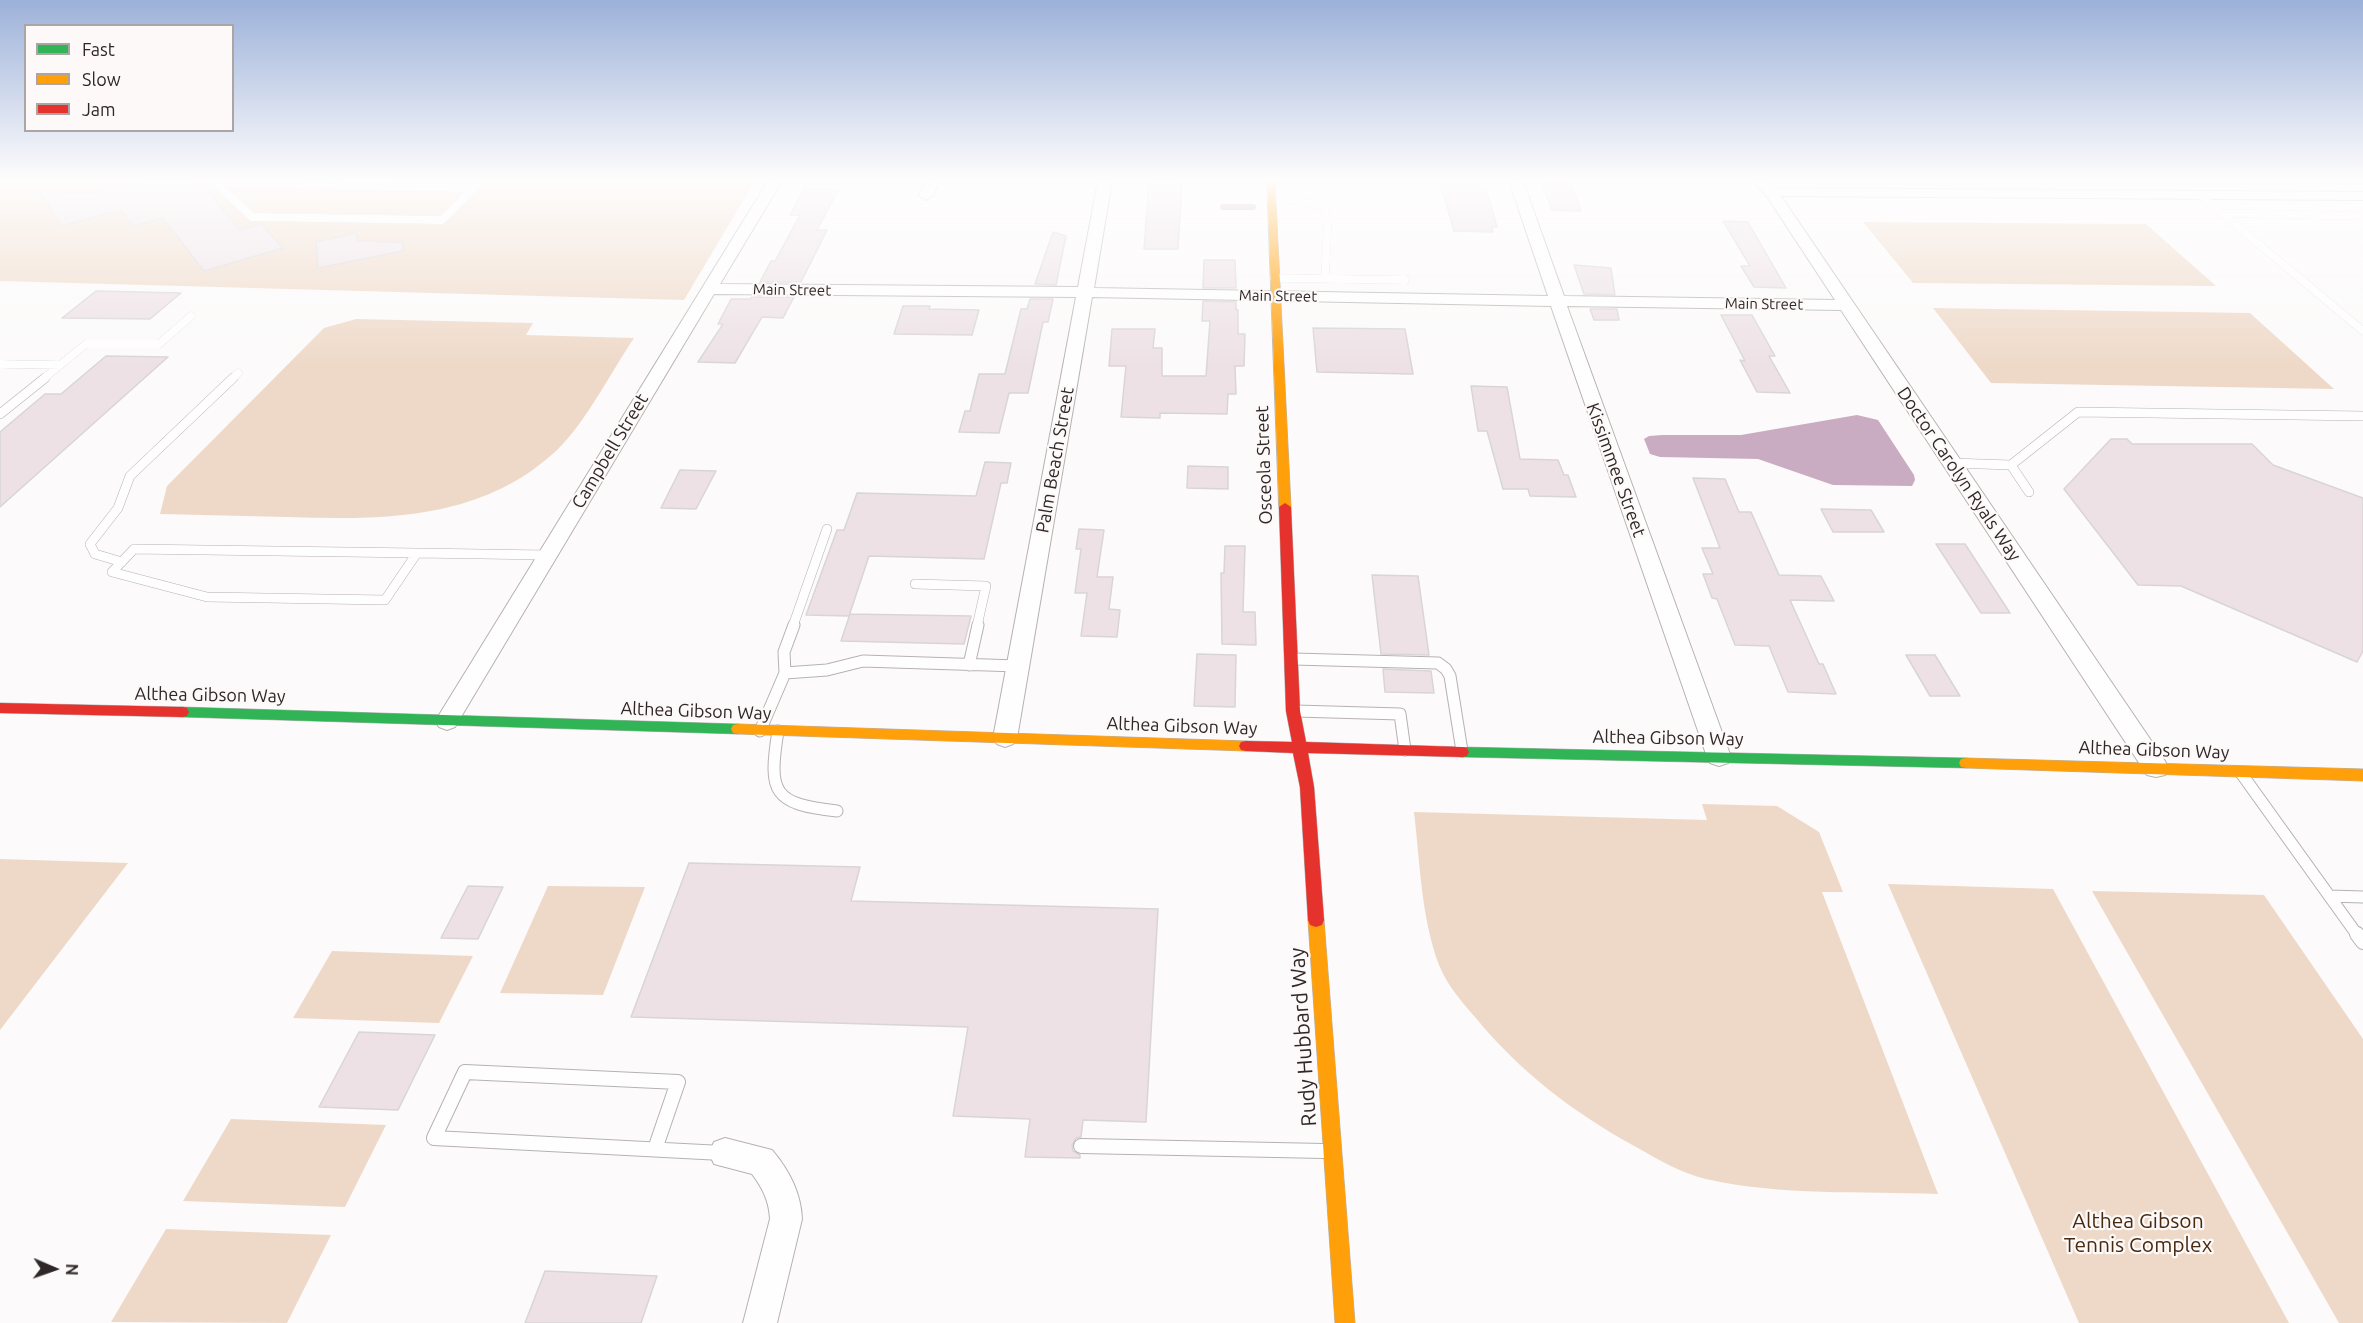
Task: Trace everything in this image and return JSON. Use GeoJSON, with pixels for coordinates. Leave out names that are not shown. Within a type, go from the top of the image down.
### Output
{"type":"FeatureCollection","features":[{"type":"Feature","properties":{"kind":"street","name":"Campbell Street"},"geometry":{"type":"LineString","coordinates":[[447,721],[737,243]]}},
{"type":"Feature","properties":{"kind":"street","name":"Palm Beach Street"},"geometry":{"type":"LineString","coordinates":[[1005,738],[1094,243]]}},
{"type":"Feature","properties":{"kind":"street","name":"Osceola Street"},"geometry":{"type":"LineString","coordinates":[[1273,243],[1290,659],[1293,711],[1299,748]]}},
{"type":"Feature","properties":{"kind":"street","name":"Kissimmee Street"},"geometry":{"type":"LineString","coordinates":[[1538,243],[1588,394],[1719,757]]}},
{"type":"Feature","properties":{"kind":"street","name":"Doctor Carolyn Ryals Way"},"geometry":{"type":"LineString","coordinates":[[1803,243],[2156,768]]}},
{"type":"Feature","properties":{"kind":"street","name":"Main Street"},"geometry":{"type":"LineString","coordinates":[[709,288],[1084,294],[1174,293],[1275,297],[1846,305]]}},
{"type":"Feature","properties":{"kind":"street","name":"Althea Gibson Way"},"geometry":{"type":"LineString","coordinates":[[0,708],[230,713],[1299,748],[2239,770],[2363,775]]}},
{"type":"Feature","properties":{"kind":"street","name":"Rudy Hubbard Way"},"geometry":{"type":"LineString","coordinates":[[1299,748],[1306,787],[1345,1323]]}},
{"type":"Feature","properties":{"kind":"street"},"geometry":{"type":"LineString","coordinates":[[725,1153],[761,1161],[776,1180],[786,1202],[786,1219],[760,1323]]}},
{"type":"Feature","properties":{"kind":"lane"},"geometry":{"type":"LineString","coordinates":[[1325,278],[1327,243]]}},
{"type":"Feature","properties":{"kind":"lane"},"geometry":{"type":"LineString","coordinates":[[2258,243],[2363,331]]}},
{"type":"Feature","properties":{"kind":"lane"},"geometry":{"type":"LineString","coordinates":[[1274,279],[1406,280]]}},
{"type":"Feature","properties":{"kind":"lane"},"geometry":{"type":"LineString","coordinates":[[0,414],[86,344],[159,344],[191,316]]}},
{"type":"Feature","properties":{"kind":"lane"},"geometry":{"type":"LineString","coordinates":[[0,364],[60,365]]}},
{"type":"Feature","properties":{"kind":"lane"},"geometry":{"type":"LineString","coordinates":[[122,562],[95,554],[90,544],[118,508],[130,476],[238,373]]}},
{"type":"Feature","properties":{"kind":"lane"},"geometry":{"type":"LineString","coordinates":[[1952,464],[2011,465],[2078,412],[2363,416]]}},
{"type":"Feature","properties":{"kind":"lane"},"geometry":{"type":"LineString","coordinates":[[2011,465],[2029,492]]}},
{"type":"Feature","properties":{"kind":"lane"},"geometry":{"type":"LineString","coordinates":[[760,731],[785,674],[784,652],[827,529]]}},
{"type":"Feature","properties":{"kind":"lane"},"geometry":{"type":"LineString","coordinates":[[417,553],[385,600],[207,597],[112,572],[134,549],[417,553],[546,555]]}},
{"type":"Feature","properties":{"kind":"lane"},"geometry":{"type":"LineString","coordinates":[[915,584],[986,586],[969,665]]}},
{"type":"Feature","properties":{"kind":"lane"},"geometry":{"type":"LineString","coordinates":[[1290,659],[1438,663],[1446,669],[1450,676],[1462,751]]}},
{"type":"Feature","properties":{"kind":"lane"},"geometry":{"type":"LineString","coordinates":[[785,674],[827,670],[863,661],[1018,666]]}},
{"type":"Feature","properties":{"kind":"lane"},"geometry":{"type":"LineString","coordinates":[[1293,711],[1400,714],[1405,750]]}},
{"type":"Feature","properties":{"kind":"lane"},"geometry":{"type":"LineString","coordinates":[[778,731],[772,766],[777,790],[792,805],[806,809],[837,812]]}},
{"type":"Feature","properties":{"kind":"lane"},"geometry":{"type":"LineString","coordinates":[[2239,770],[2363,942]]}},
{"type":"Feature","properties":{"kind":"lane"},"geometry":{"type":"LineString","coordinates":[[2330,896],[2363,897]]}},
{"type":"Feature","properties":{"kind":"lane"},"geometry":{"type":"LineString","coordinates":[[655,1149],[678,1082],[465,1072],[434,1138],[725,1153]]}},
{"type":"Feature","properties":{"kind":"lane"},"geometry":{"type":"LineString","coordinates":[[1082,1146],[1333,1151]]}},
{"type":"Feature","properties":{"kind":"green space"},"geometry":{"type":"Polygon","coordinates":[[[0,243],[718,243],[684,300],[0,281],[0,243]]]}},
{"type":"Feature","properties":{"kind":"green space"},"geometry":{"type":"Polygon","coordinates":[[[1880,243],[2167,243],[2216,286],[1913,283],[1880,243]]]}},
{"type":"Feature","properties":{"kind":"green space"},"geometry":{"type":"Polygon","coordinates":[[[1933,308],[2250,313],[2334,389],[1991,383],[1933,308]]]}},
{"type":"Feature","properties":{"kind":"green space"},"geometry":{"type":"Polygon","coordinates":[[[356,319],[533,323],[526,335],[634,338],[568,439],[528,473],[496,491],[463,503],[395,516],[323,518],[160,514],[167,486],[324,328],[356,319]]]}},
{"type":"Feature","properties":{"kind":"green space"},"geometry":{"type":"Polygon","coordinates":[[[1702,804],[1777,806],[1819,832],[1843,892],[1822,892],[1938,1194],[1821,1192],[1763,1188],[1706,1179],[1679,1170],[1613,1134],[1549,1090],[1492,1037],[1446,979],[1439,965],[1428,928],[1414,812],[1707,820],[1702,804]]]}},
{"type":"Feature","properties":{"kind":"green space"},"geometry":{"type":"Polygon","coordinates":[[[0,859],[128,863],[0,1030],[0,859]]]}},
{"type":"Feature","properties":{"kind":"green space","name":"Althea Gibson Tennis Complex"},"geometry":{"type":"Polygon","coordinates":[[[1888,884],[2053,889],[2289,1323],[2079,1323],[1888,884]]]}},
{"type":"Feature","properties":{"kind":"green space"},"geometry":{"type":"Polygon","coordinates":[[[548,886],[645,887],[603,995],[500,993],[548,886]]]}},
{"type":"Feature","properties":{"kind":"green space"},"geometry":{"type":"Polygon","coordinates":[[[2092,891],[2264,895],[2363,1039],[2363,1323],[2339,1323],[2092,891]]]}},
{"type":"Feature","properties":{"kind":"green space"},"geometry":{"type":"Polygon","coordinates":[[[332,951],[473,956],[439,1023],[293,1018],[332,951]]]}},
{"type":"Feature","properties":{"kind":"green space"},"geometry":{"type":"Polygon","coordinates":[[[231,1119],[386,1125],[345,1207],[183,1201],[231,1119]]]}},
{"type":"Feature","properties":{"kind":"green space"},"geometry":{"type":"Polygon","coordinates":[[[166,1229],[331,1235],[287,1323],[111,1322],[166,1229]]]}},
{"type":"Feature","properties":{"kind":"shaded area"},"geometry":{"type":"Polygon","coordinates":[[[1857,415],[1878,420],[1914,475],[1915,480],[1912,486],[1833,485],[1758,459],[1660,457],[1650,454],[1644,439],[1649,436],[1662,435],[1741,435],[1857,415]]]}},
{"type":"Feature","properties":{"kind":"building"},"geometry":{"type":"Polygon","coordinates":[[[182,243],[278,243],[283,248],[204,271],[182,243]]]}},
{"type":"Feature","properties":{"kind":"building"},"geometry":{"type":"Polygon","coordinates":[[[316,243],[403,243],[403,251],[318,268],[316,243]]]}},
{"type":"Feature","properties":{"kind":"building"},"geometry":{"type":"Polygon","coordinates":[[[785,243],[821,243],[801,282],[760,282],[771,261],[775,261],[785,243]]]}},
{"type":"Feature","properties":{"kind":"building"},"geometry":{"type":"Polygon","coordinates":[[[1049,243],[1065,243],[1056,285],[1035,284],[1049,243]]]}},
{"type":"Feature","properties":{"kind":"building"},"geometry":{"type":"Polygon","coordinates":[[[1144,243],[1178,243],[1178,249],[1144,249],[1144,243]]]}},
{"type":"Feature","properties":{"kind":"building"},"geometry":{"type":"Polygon","coordinates":[[[1736,243],[1760,243],[1786,288],[1754,287],[1741,266],[1750,266],[1736,243]]]}},
{"type":"Feature","properties":{"kind":"building"},"geometry":{"type":"Polygon","coordinates":[[[1204,260],[1235,260],[1236,288],[1203,288],[1204,260]]]}},
{"type":"Feature","properties":{"kind":"building"},"geometry":{"type":"Polygon","coordinates":[[[1574,265],[1611,268],[1615,295],[1584,294],[1574,265]]]}},
{"type":"Feature","properties":{"kind":"building"},"geometry":{"type":"Polygon","coordinates":[[[96,291],[181,293],[150,319],[62,318],[96,291]]]}},
{"type":"Feature","properties":{"kind":"building"},"geometry":{"type":"Polygon","coordinates":[[[752,297],[794,297],[783,318],[762,317],[735,363],[698,362],[723,324],[718,324],[731,299],[750,299],[752,297]]]}},
{"type":"Feature","properties":{"kind":"building"},"geometry":{"type":"Polygon","coordinates":[[[1030,299],[1053,299],[1048,322],[1043,322],[1028,393],[1009,393],[999,433],[959,432],[965,411],[970,411],[979,374],[1005,374],[1021,309],[1027,309],[1030,299]]]}},
{"type":"Feature","properties":{"kind":"building"},"geometry":{"type":"Polygon","coordinates":[[[1203,301],[1236,302],[1238,334],[1245,334],[1244,366],[1235,366],[1236,394],[1228,394],[1227,414],[1160,413],[1160,418],[1121,417],[1126,366],[1109,366],[1112,329],[1155,329],[1153,348],[1162,348],[1162,376],[1206,376],[1210,321],[1202,321],[1203,301]]]}},
{"type":"Feature","properties":{"kind":"building"},"geometry":{"type":"Polygon","coordinates":[[[903,306],[979,310],[972,335],[894,334],[903,306]]]}},
{"type":"Feature","properties":{"kind":"building"},"geometry":{"type":"Polygon","coordinates":[[[1590,309],[1617,309],[1619,320],[1594,320],[1590,309]]]}},
{"type":"Feature","properties":{"kind":"building"},"geometry":{"type":"Polygon","coordinates":[[[1721,315],[1752,315],[1775,356],[1769,356],[1790,393],[1757,392],[1740,360],[1745,361],[1721,315]]]}},
{"type":"Feature","properties":{"kind":"building"},"geometry":{"type":"Polygon","coordinates":[[[1313,328],[1405,329],[1413,374],[1317,372],[1313,328]]]}},
{"type":"Feature","properties":{"kind":"building"},"geometry":{"type":"Polygon","coordinates":[[[106,356],[168,357],[0,507],[0,432],[45,394],[61,394],[106,356]]]}},
{"type":"Feature","properties":{"kind":"building"},"geometry":{"type":"Polygon","coordinates":[[[1471,386],[1507,387],[1520,459],[1558,460],[1564,475],[1568,475],[1576,497],[1530,496],[1528,489],[1503,489],[1487,431],[1478,431],[1471,386]]]}},
{"type":"Feature","properties":{"kind":"building"},"geometry":{"type":"Polygon","coordinates":[[[2111,439],[2127,439],[2132,444],[2252,444],[2273,465],[2363,498],[2363,651],[2357,662],[2181,586],[2138,585],[2064,489],[2111,439]]]}},
{"type":"Feature","properties":{"kind":"building"},"geometry":{"type":"Polygon","coordinates":[[[985,462],[1011,463],[1007,483],[1001,483],[984,559],[869,556],[849,616],[806,615],[837,530],[844,530],[857,493],[976,496],[985,462]]]}},
{"type":"Feature","properties":{"kind":"building"},"geometry":{"type":"Polygon","coordinates":[[[1188,466],[1228,467],[1228,489],[1187,488],[1188,466]]]}},
{"type":"Feature","properties":{"kind":"building"},"geometry":{"type":"Polygon","coordinates":[[[680,470],[716,471],[696,509],[661,508],[680,470]]]}},
{"type":"Feature","properties":{"kind":"building"},"geometry":{"type":"Polygon","coordinates":[[[1693,478],[1725,479],[1739,512],[1751,512],[1779,575],[1821,576],[1834,601],[1790,600],[1819,664],[1823,664],[1836,694],[1788,692],[1769,646],[1735,645],[1717,599],[1712,598],[1703,574],[1713,574],[1702,548],[1720,548],[1693,478]]]}},
{"type":"Feature","properties":{"kind":"building"},"geometry":{"type":"Polygon","coordinates":[[[1821,509],[1871,510],[1884,532],[1833,532],[1821,509]]]}},
{"type":"Feature","properties":{"kind":"building"},"geometry":{"type":"Polygon","coordinates":[[[1079,529],[1104,530],[1097,577],[1113,577],[1109,609],[1120,610],[1117,637],[1081,636],[1087,593],[1075,593],[1081,549],[1076,549],[1079,529]]]}},
{"type":"Feature","properties":{"kind":"building"},"geometry":{"type":"Polygon","coordinates":[[[1936,544],[1965,544],[2010,613],[1981,613],[1936,544]]]}},
{"type":"Feature","properties":{"kind":"building"},"geometry":{"type":"Polygon","coordinates":[[[1225,546],[1245,546],[1243,612],[1255,612],[1256,645],[1222,644],[1221,573],[1224,573],[1225,546]]]}},
{"type":"Feature","properties":{"kind":"building"},"geometry":{"type":"Polygon","coordinates":[[[1372,575],[1418,576],[1429,655],[1381,654],[1372,575]]]}},
{"type":"Feature","properties":{"kind":"building"},"geometry":{"type":"Polygon","coordinates":[[[850,614],[971,616],[964,644],[841,641],[850,614]]]}},
{"type":"Feature","properties":{"kind":"building"},"geometry":{"type":"Polygon","coordinates":[[[1197,654],[1236,655],[1235,707],[1194,706],[1197,654]]]}},
{"type":"Feature","properties":{"kind":"building"},"geometry":{"type":"Polygon","coordinates":[[[1906,655],[1935,655],[1960,696],[1930,696],[1906,655]]]}},
{"type":"Feature","properties":{"kind":"building"},"geometry":{"type":"Polygon","coordinates":[[[1383,669],[1431,671],[1434,693],[1385,692],[1383,669]]]}},
{"type":"Feature","properties":{"kind":"building"},"geometry":{"type":"Polygon","coordinates":[[[689,863],[860,867],[851,901],[1158,909],[1146,1122],[1083,1120],[1081,1137],[1076,1138],[1072,1145],[1073,1151],[1080,1155],[1080,1158],[1025,1157],[1030,1119],[953,1116],[968,1027],[631,1017],[689,863]]]}},
{"type":"Feature","properties":{"kind":"building"},"geometry":{"type":"Polygon","coordinates":[[[468,886],[503,887],[478,939],[441,938],[468,886]]]}},
{"type":"Feature","properties":{"kind":"building"},"geometry":{"type":"Polygon","coordinates":[[[359,1032],[435,1035],[398,1110],[319,1107],[359,1032]]]}},
{"type":"Feature","properties":{"kind":"building"},"geometry":{"type":"Polygon","coordinates":[[[545,1271],[657,1276],[641,1323],[525,1323],[545,1271]]]}},
{"type":"Feature","properties":{"kind":"traffic: fast"},"geometry":{"type":"LineString","coordinates":[[182,712],[738,729]]}},
{"type":"Feature","properties":{"kind":"traffic: fast"},"geometry":{"type":"LineString","coordinates":[[1462,752],[1966,763]]}},
{"type":"Feature","properties":{"kind":"traffic: slow"},"geometry":{"type":"LineString","coordinates":[[1274,243],[1285,507]]}},
{"type":"Feature","properties":{"kind":"traffic: slow"},"geometry":{"type":"LineString","coordinates":[[738,729],[1246,746]]}},
{"type":"Feature","properties":{"kind":"traffic: slow"},"geometry":{"type":"LineString","coordinates":[[1966,763],[2363,775]]}},
{"type":"Feature","properties":{"kind":"traffic: slow"},"geometry":{"type":"LineString","coordinates":[[1316,920],[1345,1323]]}},
{"type":"Feature","properties":{"kind":"traffic: jam"},"geometry":{"type":"LineString","coordinates":[[1285,507],[1293,711],[1307,787],[1316,920]]}},
{"type":"Feature","properties":{"kind":"traffic: jam"},"geometry":{"type":"LineString","coordinates":[[0,708],[182,712]]}},
{"type":"Feature","properties":{"kind":"traffic: jam"},"geometry":{"type":"LineString","coordinates":[[1246,746],[1462,752]]}}]}
